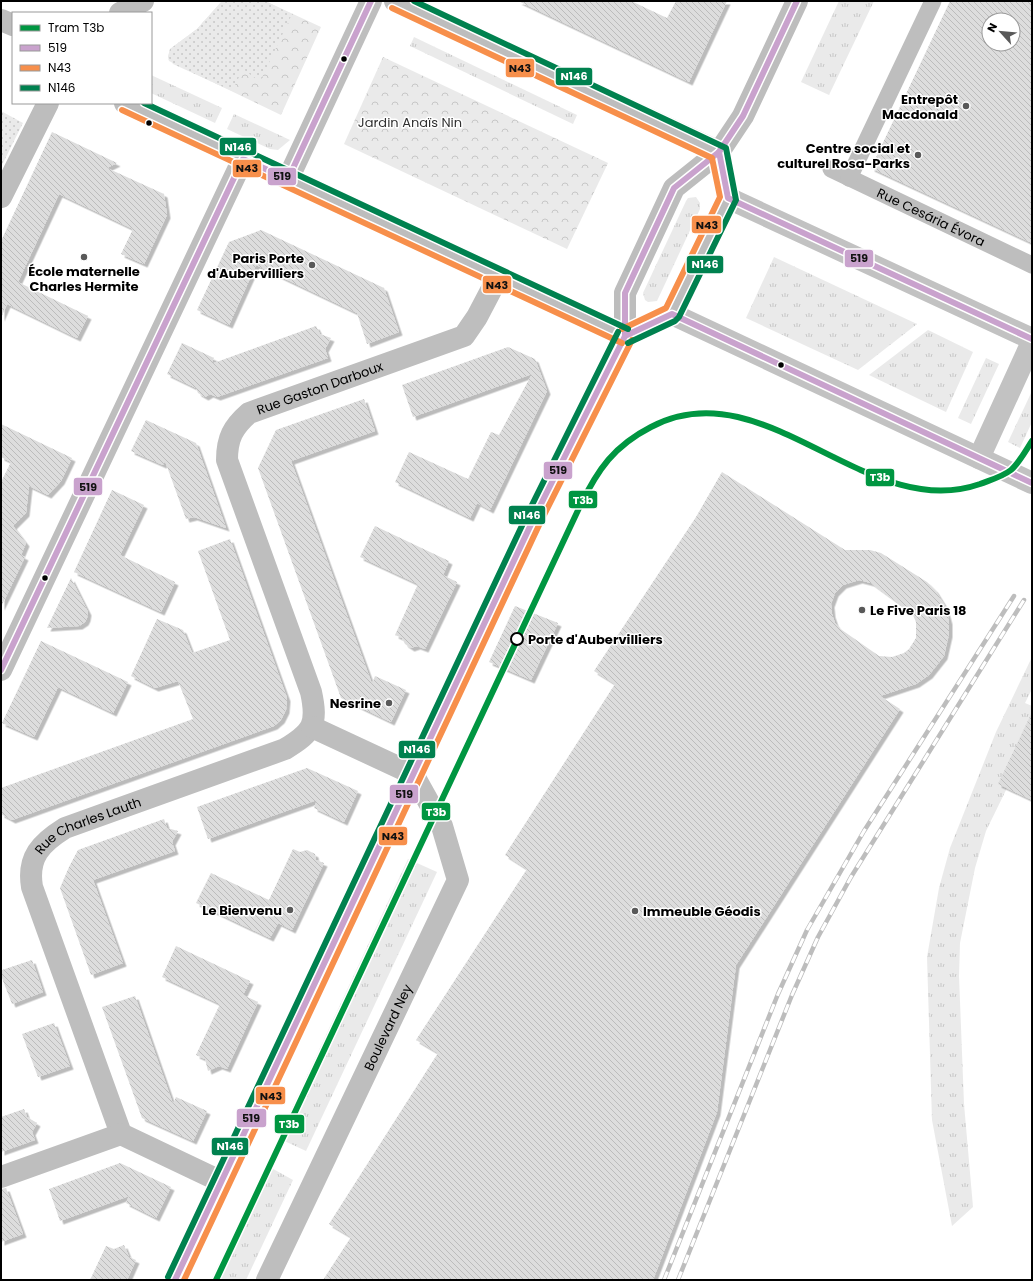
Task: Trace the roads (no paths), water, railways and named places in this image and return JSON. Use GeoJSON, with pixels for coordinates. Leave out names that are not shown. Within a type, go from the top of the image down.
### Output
{"type":"FeatureCollection","features":[{"type":"Feature","properties":{"kind":"main road"},"geometry":{"type":"LineString","coordinates":[[122,12],[142,1]]}},
{"type":"Feature","properties":{"kind":"main road"},"geometry":{"type":"LineString","coordinates":[[395,1],[719,152]]}},
{"type":"Feature","properties":{"kind":"main road"},"geometry":{"type":"LineString","coordinates":[[175,1280],[539,508],[625,336],[625,293],[674,188],[719,152],[742,116],[797,1]]}},
{"type":"Feature","properties":{"kind":"main road"},"geometry":{"type":"LineString","coordinates":[[1,20],[12,25]]}},
{"type":"Feature","properties":{"kind":"main road"},"geometry":{"type":"LineString","coordinates":[[1,197],[48,104]]}},
{"type":"Feature","properties":{"kind":"main road"},"geometry":{"type":"LineString","coordinates":[[127,104],[625,336]]}},
{"type":"Feature","properties":{"kind":"main road"},"geometry":{"type":"LineString","coordinates":[[625,336],[672,314],[728,198],[719,152]]}},
{"type":"Feature","properties":{"kind":"main road"},"geometry":{"type":"LineString","coordinates":[[728,198],[1032,341],[978,458]]}},
{"type":"Feature","properties":{"kind":"main road"},"geometry":{"type":"LineString","coordinates":[[672,314],[1028,481]]}},
{"type":"Feature","properties":{"kind":"street"},"geometry":{"type":"LineString","coordinates":[[288,180],[371,1]]}},
{"type":"Feature","properties":{"kind":"street"},"geometry":{"type":"LineString","coordinates":[[850,178],[933,1]]}},
{"type":"Feature","properties":{"kind":"street"},"geometry":{"type":"LineString","coordinates":[[1,670],[243,159]]}},
{"type":"Feature","properties":{"kind":"street","name":"Rue Cesária Évora"},"geometry":{"type":"LineString","coordinates":[[831,169],[1032,265]]}},
{"type":"Feature","properties":{"kind":"street","name":"Rue Gaston Darboux"},"geometry":{"type":"LineString","coordinates":[[312,727],[315,711],[311,692],[227,460],[227,446],[231,432],[239,422],[249,414],[464,336],[477,317],[498,277]]}},
{"type":"Feature","properties":{"kind":"street"},"geometry":{"type":"LineString","coordinates":[[312,727],[413,774]]}},
{"type":"Feature","properties":{"kind":"street","name":"Rue Charles Lauth"},"geometry":{"type":"LineString","coordinates":[[121,1134],[32,888],[30,876],[31,864],[36,853],[50,838],[65,828],[285,749],[302,739],[312,727]]}},
{"type":"Feature","properties":{"kind":"street","name":"Boulevard Ney"},"geometry":{"type":"LineString","coordinates":[[268,1280],[458,880],[442,826],[413,774]]}},
{"type":"Feature","properties":{"kind":"street"},"geometry":{"type":"LineString","coordinates":[[1,1177],[121,1134],[222,1182]]}},
{"type":"Feature","properties":{"kind":"railway"},"geometry":{"type":"LineString","coordinates":[[664,1280],[778,994],[807,930],[864,831],[1014,596]]}},
{"type":"Feature","properties":{"kind":"railway"},"geometry":{"type":"LineString","coordinates":[[678,1280],[792,995],[818,937],[851,877],[1024,600]]}},
{"type":"Feature","properties":{"kind":"tram line","name":"T3b"},"geometry":{"type":"LineString","coordinates":[[216,1280],[580,506],[593,481],[608,460],[627,442],[651,427],[693,414],[734,416],[775,429],[856,468],[896,484],[938,491],[980,484],[1004,475],[1017,464],[1032,441]]}},
{"type":"Feature","properties":{"kind":"place","name":"Entrepôt Macdonald"},"geometry":{"type":"Point","coordinates":[966,106]}},
{"type":"Feature","properties":{"kind":"place","name":"Centre social et culturel Rosa-Parks"},"geometry":{"type":"Point","coordinates":[918,155]}},
{"type":"Feature","properties":{"kind":"place","name":"École maternelle Charles Hermite"},"geometry":{"type":"Point","coordinates":[84,257]}},
{"type":"Feature","properties":{"kind":"place","name":"Paris Porte d'Aubervilliers"},"geometry":{"type":"Point","coordinates":[312,265]}},
{"type":"Feature","properties":{"kind":"place","name":"Le Five Paris 18"},"geometry":{"type":"Point","coordinates":[862,610]}},
{"type":"Feature","properties":{"kind":"place","name":"Porte d'Aubervilliers"},"geometry":{"type":"Point","coordinates":[517,639]}},
{"type":"Feature","properties":{"kind":"place","name":"Nesrine"},"geometry":{"type":"Point","coordinates":[389,703]}},
{"type":"Feature","properties":{"kind":"place","name":"Le Bienvenu"},"geometry":{"type":"Point","coordinates":[290,910]}},
{"type":"Feature","properties":{"kind":"place","name":"Immeuble Géodis"},"geometry":{"type":"Point","coordinates":[635,911]}},
{"type":"Feature","properties":{"kind":"park label","name":"Jardin Anaïs Nin"},"geometry":{"type":"Point","coordinates":[410,122]}}]}
